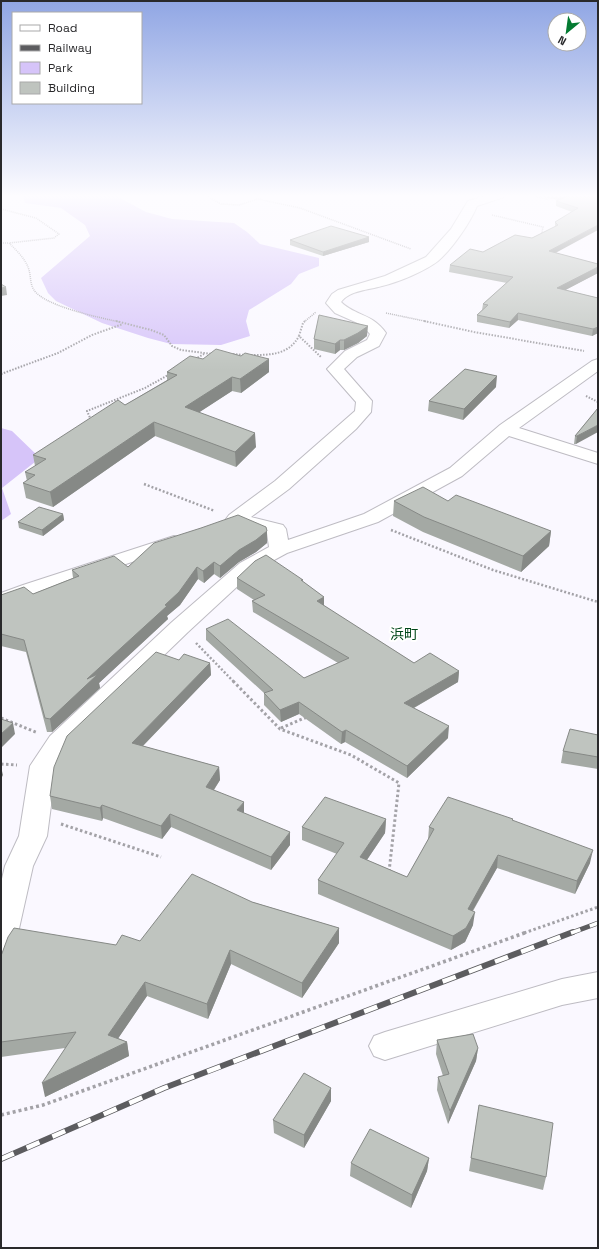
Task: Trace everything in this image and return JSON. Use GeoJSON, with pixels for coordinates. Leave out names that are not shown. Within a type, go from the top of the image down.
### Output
{"type":"FeatureCollection","features":[{"type":"Feature","properties":{"kind":"street"},"geometry":{"type":"LineString","coordinates":[[216,528],[236,519],[282,485],[363,412],[364,401],[335,368],[350,354],[374,343],[378,333],[367,322],[340,310],[333,303],[344,291],[384,282],[434,257],[437,253]]}},
{"type":"Feature","properties":{"kind":"street"},"geometry":{"type":"LineString","coordinates":[[1,942],[19,866],[32,836],[43,766],[59,742],[180,627],[247,567],[280,550],[371,518],[456,472],[506,429],[598,364]]}},
{"type":"Feature","properties":{"kind":"street"},"geometry":{"type":"LineString","coordinates":[[506,429],[598,459]]}},
{"type":"Feature","properties":{"kind":"street"},"geometry":{"type":"LineString","coordinates":[[236,519],[276,529],[280,550]]}},
{"type":"Feature","properties":{"kind":"street"},"geometry":{"type":"LineString","coordinates":[[1,601],[38,587],[194,535]]}},
{"type":"Feature","properties":{"kind":"street"},"geometry":{"type":"LineString","coordinates":[[385,1046],[562,992],[598,985]]}},
{"type":"Feature","properties":{"kind":"path"},"geometry":{"type":"LineString","coordinates":[[19,253],[29,269],[30,280],[35,292],[63,307],[123,324],[151,330],[164,336],[172,346],[181,350],[213,354]]}},
{"type":"Feature","properties":{"kind":"path"},"geometry":{"type":"LineString","coordinates":[[424,253],[434,257]]}},
{"type":"Feature","properties":{"kind":"path"},"geometry":{"type":"LineString","coordinates":[[228,354],[275,355],[286,351],[297,342],[304,323],[314,313],[333,303]]}},
{"type":"Feature","properties":{"kind":"path"},"geometry":{"type":"LineString","coordinates":[[383,312],[474,332],[586,351]]}},
{"type":"Feature","properties":{"kind":"path"},"geometry":{"type":"LineString","coordinates":[[1,374],[58,353],[92,335],[123,324]]}},
{"type":"Feature","properties":{"kind":"path"},"geometry":{"type":"LineString","coordinates":[[299,336],[320,357],[335,368]]}},
{"type":"Feature","properties":{"kind":"path"},"geometry":{"type":"LineString","coordinates":[[193,360],[206,353]]}},
{"type":"Feature","properties":{"kind":"path"},"geometry":{"type":"LineString","coordinates":[[96,422],[90,418],[87,411],[145,388],[174,371]]}},
{"type":"Feature","properties":{"kind":"path"},"geometry":{"type":"LineString","coordinates":[[144,484],[236,519]]}},
{"type":"Feature","properties":{"kind":"path"},"geometry":{"type":"LineString","coordinates":[[371,518],[387,528],[493,570],[598,602]]}},
{"type":"Feature","properties":{"kind":"path"},"geometry":{"type":"LineString","coordinates":[[180,627],[280,729],[351,755],[399,783],[388,879]]}},
{"type":"Feature","properties":{"kind":"path"},"geometry":{"type":"LineString","coordinates":[[280,729],[308,716]]}},
{"type":"Feature","properties":{"kind":"path"},"geometry":{"type":"LineString","coordinates":[[1,718],[59,742]]}},
{"type":"Feature","properties":{"kind":"path"},"geometry":{"type":"LineString","coordinates":[[34,816],[161,856]]}},
{"type":"Feature","properties":{"kind":"path"},"geometry":{"type":"LineString","coordinates":[[1,1115],[43,1105],[598,907]]}},
{"type":"Feature","properties":{"kind":"green space"},"geometry":{"type":"Polygon","coordinates":[[[70,253],[299,253],[319,258],[319,266],[299,274],[291,284],[249,310],[246,321],[250,336],[221,345],[171,344],[102,323],[56,301],[48,293],[41,278],[70,253]]]}},
{"type":"Feature","properties":{"kind":"green space"},"geometry":{"type":"Polygon","coordinates":[[[1,428],[12,431],[40,458],[2,488],[11,514],[1,521],[1,428]]]}},
{"type":"Feature","properties":{"kind":"building"},"geometry":{"type":"Polygon","coordinates":[[[465,253],[558,253],[598,264],[598,267],[557,288],[598,298],[598,327],[593,329],[518,313],[510,322],[477,315],[488,305],[483,304],[513,277],[450,265],[465,253]]]}},
{"type":"Feature","properties":{"kind":"building"},"geometry":{"type":"Polygon","coordinates":[[[319,315],[368,326],[358,333],[344,340],[340,340],[335,344],[314,339],[319,315]]]}},
{"type":"Feature","properties":{"kind":"building"},"geometry":{"type":"Polygon","coordinates":[[[216,349],[241,356],[245,353],[269,359],[240,379],[232,377],[185,407],[255,433],[235,452],[154,422],[50,492],[23,483],[35,475],[25,472],[46,459],[33,455],[118,400],[125,405],[177,375],[167,372],[190,356],[203,359],[216,349]]]}},
{"type":"Feature","properties":{"kind":"building"},"geometry":{"type":"Polygon","coordinates":[[[465,369],[497,376],[464,409],[429,401],[465,369]]]}},
{"type":"Feature","properties":{"kind":"building"},"geometry":{"type":"Polygon","coordinates":[[[598,408],[598,425],[575,436],[598,408]]]}},
{"type":"Feature","properties":{"kind":"building"},"geometry":{"type":"Polygon","coordinates":[[[423,487],[448,501],[456,495],[551,531],[523,556],[424,517],[394,501],[423,487]]]}},
{"type":"Feature","properties":{"kind":"building"},"geometry":{"type":"Polygon","coordinates":[[[39,507],[63,514],[42,530],[18,522],[39,507]]]}},
{"type":"Feature","properties":{"kind":"building"},"geometry":{"type":"Polygon","coordinates":[[[238,515],[266,527],[267,531],[256,540],[239,550],[220,566],[214,562],[203,571],[197,567],[179,592],[165,605],[167,606],[87,679],[98,674],[50,719],[45,718],[24,640],[1,634],[1,595],[24,587],[33,594],[79,576],[72,570],[114,556],[128,567],[154,543],[238,515]]]}},
{"type":"Feature","properties":{"kind":"building"},"geometry":{"type":"Polygon","coordinates":[[[266,555],[303,580],[301,580],[324,597],[317,601],[414,663],[430,653],[459,671],[404,703],[449,726],[407,766],[346,730],[342,732],[299,702],[280,710],[264,693],[273,690],[206,629],[228,619],[304,678],[349,658],[252,601],[265,595],[237,578],[255,561],[266,555]]]}},
{"type":"Feature","properties":{"kind":"building"},"geometry":{"type":"Polygon","coordinates":[[[156,652],[179,660],[184,654],[210,663],[132,743],[219,767],[206,787],[244,802],[237,810],[290,832],[271,857],[170,814],[161,826],[102,805],[100,808],[50,796],[54,767],[67,736],[156,652]]]}},
{"type":"Feature","properties":{"kind":"building"},"geometry":{"type":"Polygon","coordinates":[[[1,719],[13,723],[1,734],[1,719]]]}},
{"type":"Feature","properties":{"kind":"building"},"geometry":{"type":"Polygon","coordinates":[[[570,729],[598,735],[598,757],[563,751],[570,729]]]}},
{"type":"Feature","properties":{"kind":"building"},"geometry":{"type":"Polygon","coordinates":[[[325,797],[386,819],[360,857],[407,877],[434,829],[429,827],[448,797],[513,819],[512,820],[593,850],[577,881],[498,855],[468,909],[475,912],[466,928],[453,936],[318,880],[344,843],[302,827],[325,797]]]}},
{"type":"Feature","properties":{"kind":"building"},"geometry":{"type":"Polygon","coordinates":[[[192,874],[252,902],[339,928],[302,983],[230,950],[207,1004],[145,982],[108,1035],[127,1042],[42,1083],[76,1032],[1,1042],[1,956],[8,937],[14,928],[116,945],[122,935],[140,941],[192,874]]]}},
{"type":"Feature","properties":{"kind":"building"},"geometry":{"type":"Polygon","coordinates":[[[473,1034],[478,1048],[450,1111],[438,1077],[449,1074],[437,1040],[473,1034]]]}},
{"type":"Feature","properties":{"kind":"building"},"geometry":{"type":"Polygon","coordinates":[[[304,1073],[331,1088],[304,1135],[273,1120],[304,1073]]]}},
{"type":"Feature","properties":{"kind":"building"},"geometry":{"type":"Polygon","coordinates":[[[479,1105],[553,1123],[546,1177],[471,1158],[479,1105]]]}},
{"type":"Feature","properties":{"kind":"building"},"geometry":{"type":"Polygon","coordinates":[[[370,1129],[429,1158],[412,1195],[351,1163],[370,1129]]]}},
{"type":"Feature","properties":{"kind":"railway"},"geometry":{"type":"LineString","coordinates":[[571,933],[598,923]]}},
{"type":"Feature","properties":{"kind":"railway"},"geometry":{"type":"LineString","coordinates":[[1,1159],[164,1088],[573,932]]}},
{"type":"Feature","properties":{"kind":"district","name":"浜町"},"geometry":{"type":"Point","coordinates":[404,634]}}]}
